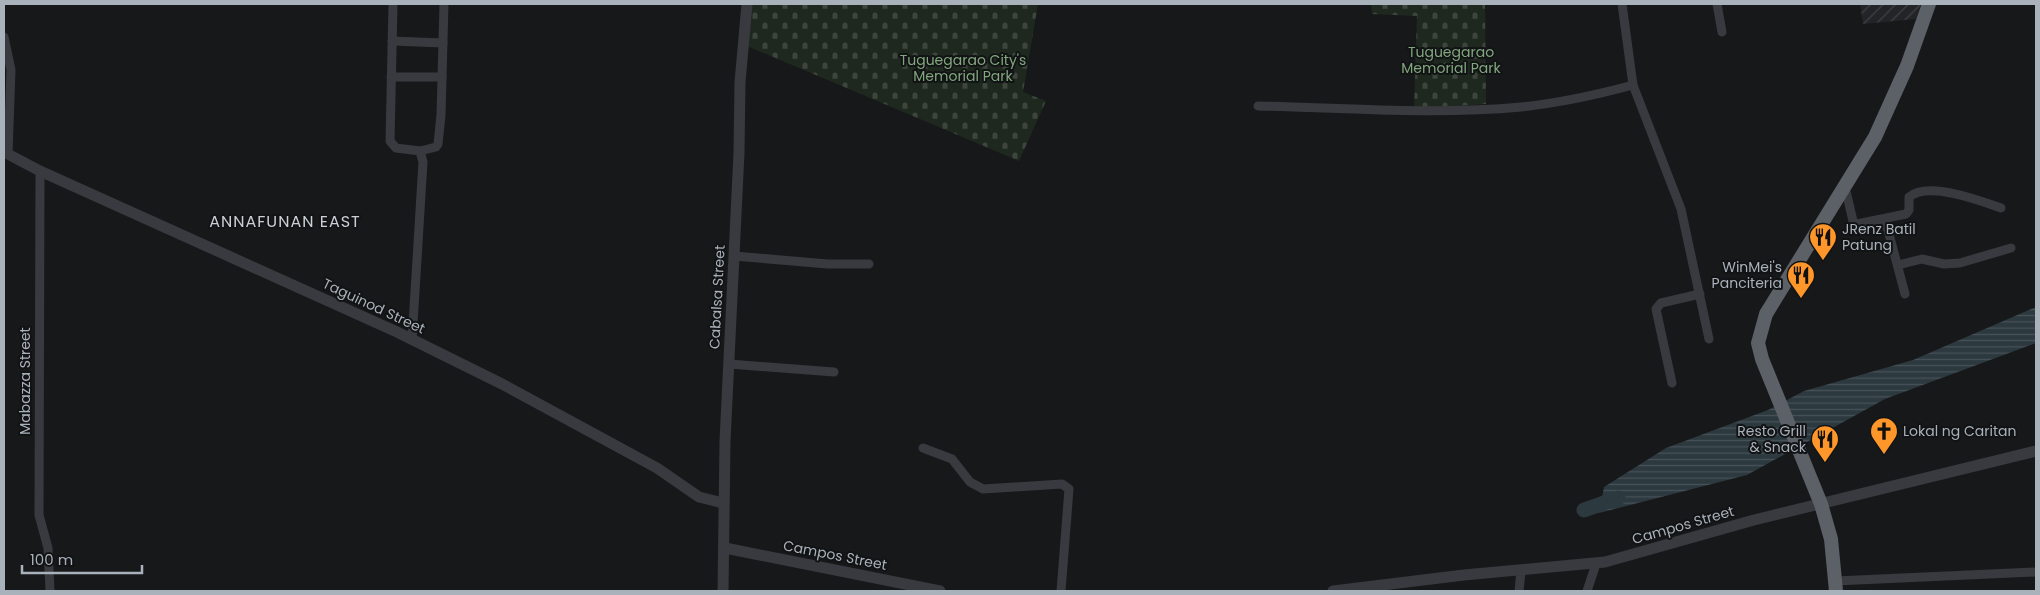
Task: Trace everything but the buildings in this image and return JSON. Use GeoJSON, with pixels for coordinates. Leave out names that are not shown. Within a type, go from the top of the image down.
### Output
{"type":"FeatureCollection","features":[{"type":"Feature","properties":{"kind":"highway"},"geometry":{"type":"LineString","coordinates":[[1835,586],[1831,539],[1821,504],[1762,359],[1758,343],[1766,314],[1875,138],[1888,111],[1929,4]]}},
{"type":"Feature","properties":{"kind":"street"},"geometry":{"type":"LineString","coordinates":[[393,4],[391,144],[396,148],[420,151],[438,145],[444,4]]}},
{"type":"Feature","properties":{"kind":"street","name":"Cabalsa Street"},"geometry":{"type":"LineString","coordinates":[[723,591],[725,548],[723,503],[740,82],[747,4]]}},
{"type":"Feature","properties":{"kind":"street"},"geometry":{"type":"LineString","coordinates":[[1622,4],[1633,86],[1675,187],[1710,339]]}},
{"type":"Feature","properties":{"kind":"street"},"geometry":{"type":"LineString","coordinates":[[1717,4],[1722,32]]}},
{"type":"Feature","properties":{"kind":"street"},"geometry":{"type":"LineString","coordinates":[[4,37],[11,70],[6,153]]}},
{"type":"Feature","properties":{"kind":"street"},"geometry":{"type":"LineString","coordinates":[[392,41],[443,43]]}},
{"type":"Feature","properties":{"kind":"street"},"geometry":{"type":"LineString","coordinates":[[391,77],[442,77]]}},
{"type":"Feature","properties":{"kind":"street"},"geometry":{"type":"LineString","coordinates":[[1258,106],[1422,110],[1507,108],[1568,100],[1633,86]]}},
{"type":"Feature","properties":{"kind":"street"},"geometry":{"type":"LineString","coordinates":[[412,340],[423,162],[420,151]]}},
{"type":"Feature","properties":{"kind":"street","name":"Taguinod Street"},"geometry":{"type":"LineString","coordinates":[[6,153],[40,171],[412,340],[502,384],[657,468],[699,497],[723,503]]}},
{"type":"Feature","properties":{"kind":"street","name":"Mabazza Street"},"geometry":{"type":"LineString","coordinates":[[40,171],[39,515],[48,548],[50,591]]}},
{"type":"Feature","properties":{"kind":"street"},"geometry":{"type":"LineString","coordinates":[[1845,187],[1855,223],[1860,224],[1908,212],[1911,195],[1932,190],[2001,208]]}},
{"type":"Feature","properties":{"kind":"street"},"geometry":{"type":"LineString","coordinates":[[1885,219],[1905,294]]}},
{"type":"Feature","properties":{"kind":"street"},"geometry":{"type":"LineString","coordinates":[[1898,265],[1922,259],[1944,264],[1960,264],[2011,248]]}},
{"type":"Feature","properties":{"kind":"street"},"geometry":{"type":"LineString","coordinates":[[734,256],[828,264],[869,264]]}},
{"type":"Feature","properties":{"kind":"street"},"geometry":{"type":"LineString","coordinates":[[1672,383],[1656,309],[1661,303],[1700,294]]}},
{"type":"Feature","properties":{"kind":"street"},"geometry":{"type":"LineString","coordinates":[[729,364],[834,372]]}},
{"type":"Feature","properties":{"kind":"street"},"geometry":{"type":"LineString","coordinates":[[923,448],[952,459],[970,482],[983,490],[1062,484],[1069,490],[1061,591]]}},
{"type":"Feature","properties":{"kind":"street","name":"Campos Street"},"geometry":{"type":"LineString","coordinates":[[1333,591],[1483,573],[1596,564],[1754,520],[2036,451]]}},
{"type":"Feature","properties":{"kind":"street","name":"Campos Street"},"geometry":{"type":"LineString","coordinates":[[725,548],[940,591]]}},
{"type":"Feature","properties":{"kind":"street"},"geometry":{"type":"LineString","coordinates":[[1587,591],[1596,564]]}},
{"type":"Feature","properties":{"kind":"street"},"geometry":{"type":"LineString","coordinates":[[1519,591],[1521,571]]}},
{"type":"Feature","properties":{"kind":"street"},"geometry":{"type":"LineString","coordinates":[[1835,586],[2036,572]]}},
{"type":"Feature","properties":{"kind":"shaded area"},"geometry":{"type":"Polygon","coordinates":[[[1860,4],[1921,4],[1916,19],[1863,24],[1860,4]]]}},
{"type":"Feature","properties":{"kind":"shaded area"},"geometry":{"type":"Polygon","coordinates":[[[2036,307],[2036,343],[1885,399],[1747,475],[1599,513],[1604,487],[1666,448],[1768,410],[1804,391],[1913,360],[2036,307]]]}},
{"type":"Feature","properties":{"kind":"green space","name":"Tuguegarao City's Memorial Park"},"geometry":{"type":"Polygon","coordinates":[[[752,4],[1038,4],[1023,92],[1046,101],[1019,161],[747,46],[752,4]]]}},
{"type":"Feature","properties":{"kind":"green space","name":"Tuguegarao Memorial Park"},"geometry":{"type":"Polygon","coordinates":[[[1371,4],[1485,4],[1486,104],[1414,109],[1417,16],[1372,14],[1371,4]]]}},
{"type":"Feature","properties":{"kind":"waterway"},"geometry":{"type":"LineString","coordinates":[[1584,510],[1618,498]]}},
{"type":"Feature","properties":{"kind":"place","name":"JRenz Batil Patung"},"geometry":{"type":"Point","coordinates":[1823,261]}},
{"type":"Feature","properties":{"kind":"place","name":"WinMei's Panciteria"},"geometry":{"type":"Point","coordinates":[1801,299]}},
{"type":"Feature","properties":{"kind":"place","name":"Lokal ng Caritan"},"geometry":{"type":"Point","coordinates":[1884,455]}},
{"type":"Feature","properties":{"kind":"place","name":"Resto Grill & Snack"},"geometry":{"type":"Point","coordinates":[1825,463]}},
{"type":"Feature","properties":{"kind":"district","name":"ANNAFUNAN EAST"},"geometry":{"type":"Point","coordinates":[285,221]}}]}
